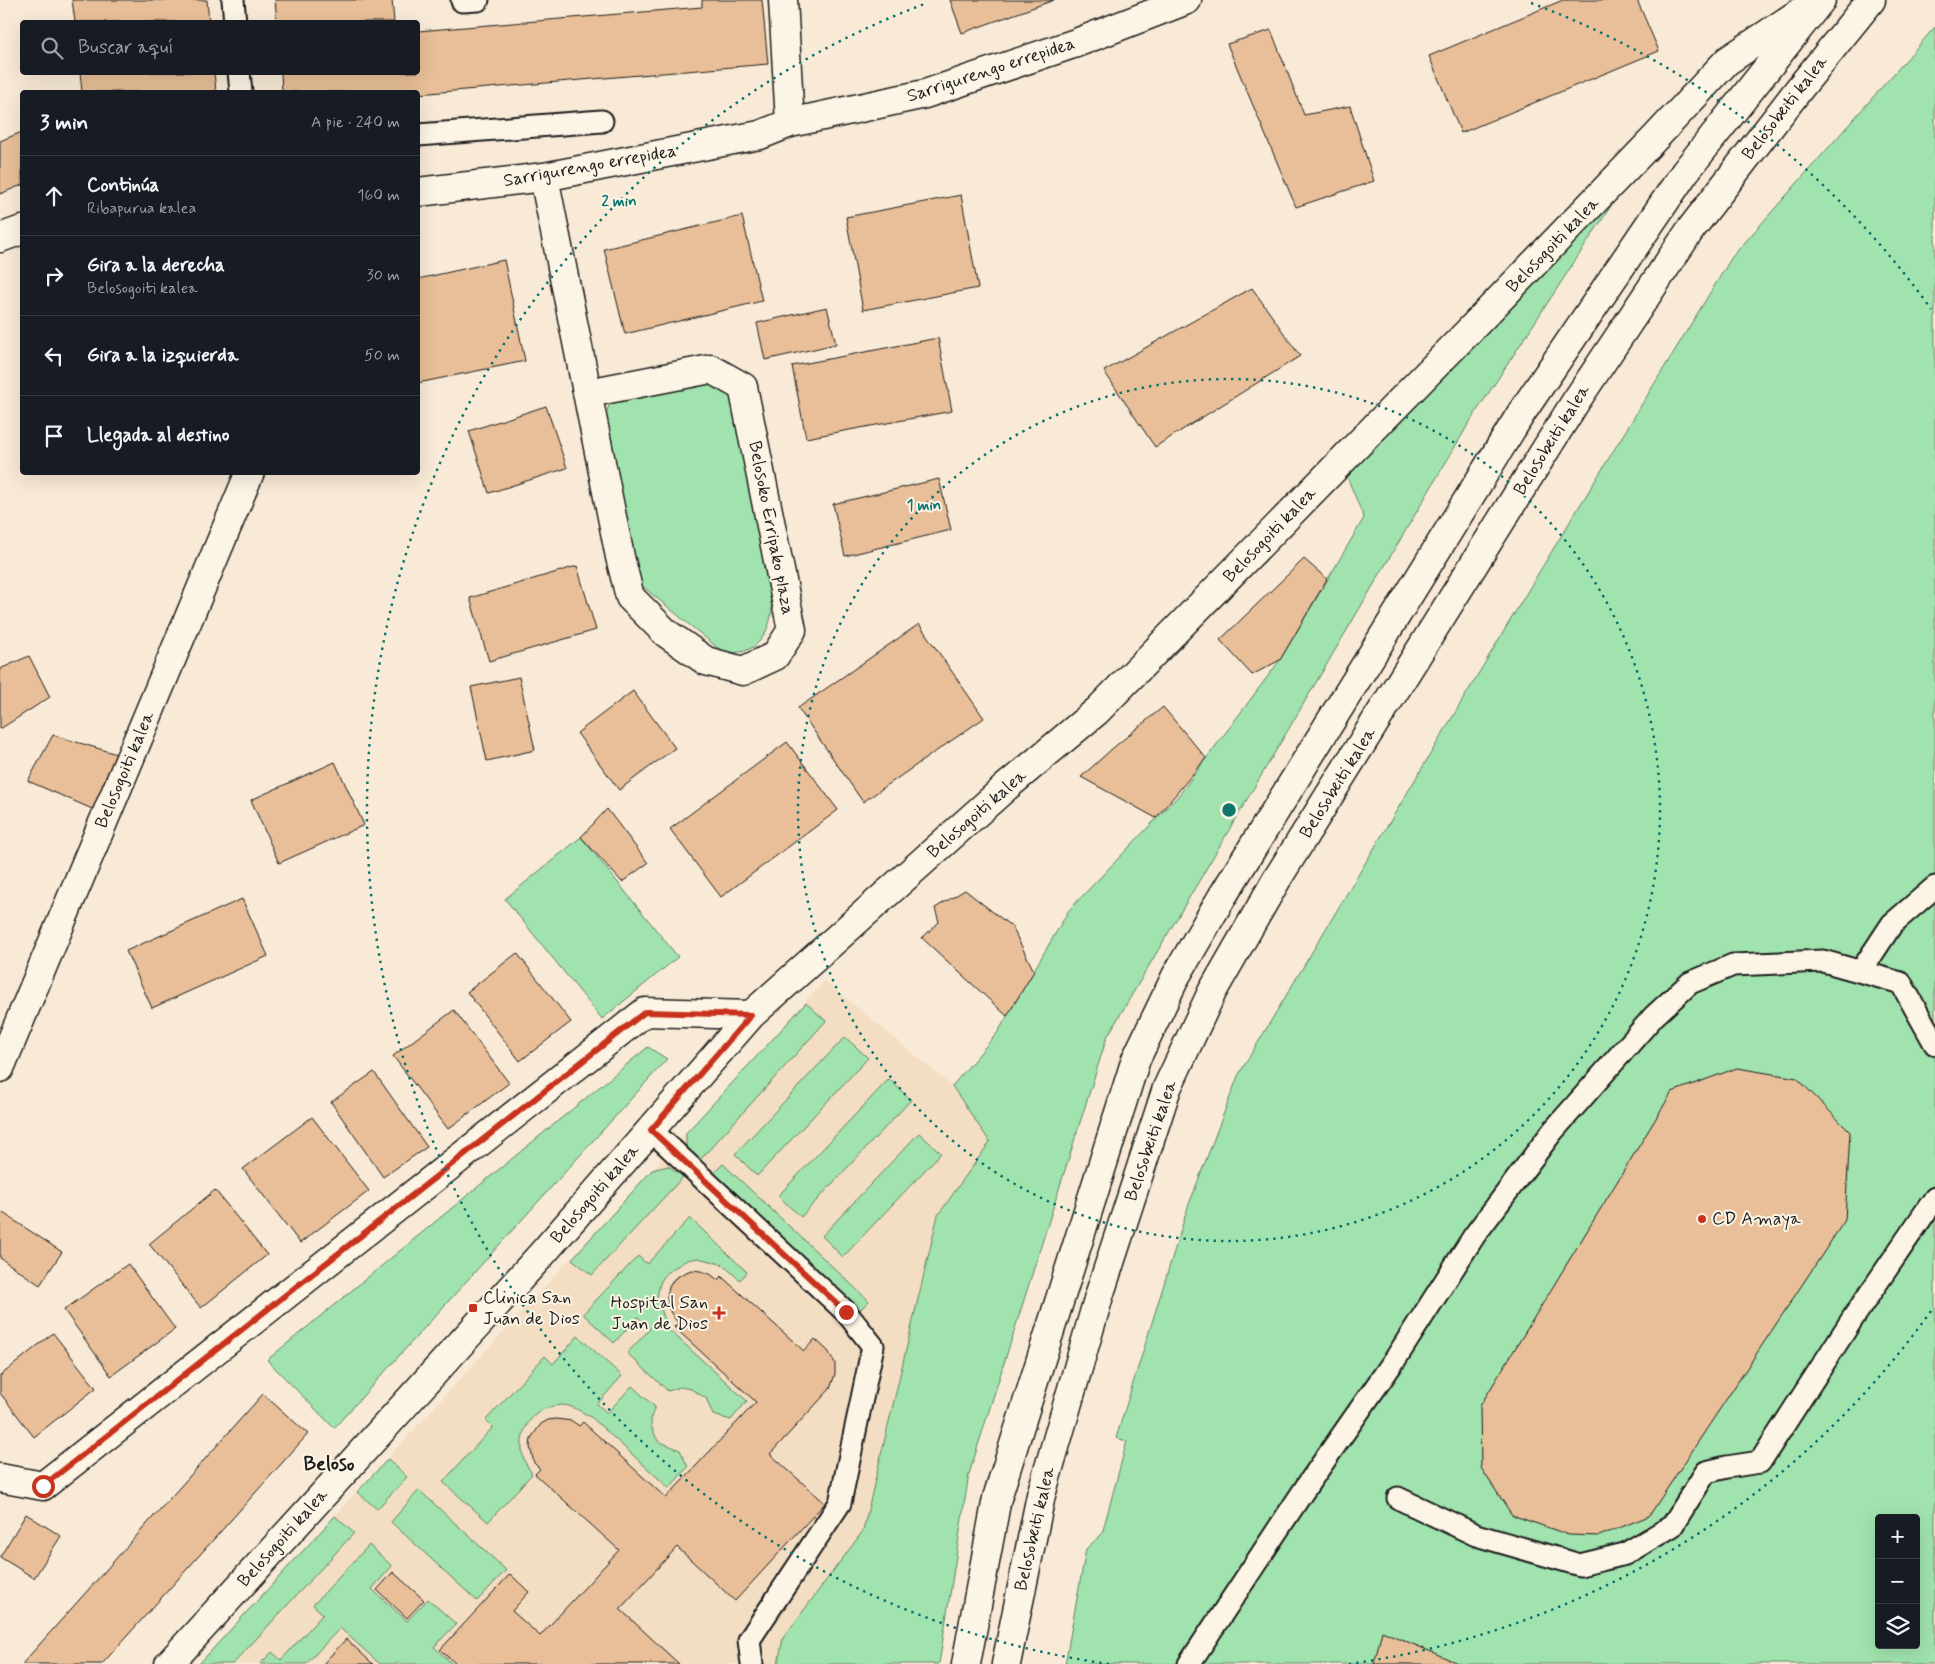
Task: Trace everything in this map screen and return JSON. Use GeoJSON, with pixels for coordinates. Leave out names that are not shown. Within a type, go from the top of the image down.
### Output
{"type":"FeatureCollection","features":[{"type":"Feature","properties":{"kind":"street"},"geometry":{"type":"LineString","coordinates":[[783,0],[790,123]]}},
{"type":"Feature","properties":{"kind":"street","name":"Sarrigurengo errepidea"},"geometry":{"type":"LineString","coordinates":[[420,192],[544,177],[760,135],[790,123],[925,94],[1076,43],[1187,0]]}},
{"type":"Feature","properties":{"kind":"street"},"geometry":{"type":"LineString","coordinates":[[966,1664],[997,1498],[1136,1059],[1176,976],[1222,897],[1522,412],[1685,172],[1820,0]]}},
{"type":"Feature","properties":{"kind":"street","name":"Belosogoiti kalea"},"geometry":{"type":"LineString","coordinates":[[169,1664],[482,1321],[751,1015],[1006,787],[1097,711],[1473,327],[1656,138],[1727,61],[1820,0]]}},
{"type":"Feature","properties":{"kind":"street","name":"Belosobeiti kalea"},"geometry":{"type":"LineString","coordinates":[[1006,1664],[1041,1495],[1099,1296],[1167,1088],[1212,992],[1277,879],[1576,401],[1691,229],[1799,89],[1871,0]]}},
{"type":"Feature","properties":{"kind":"street","name":"Belosoko Erripako plaza"},"geometry":{"type":"LineString","coordinates":[[544,177],[620,558],[630,597],[666,632],[706,661],[743,671],[775,656],[792,630],[743,387],[711,369],[588,393]]}},
{"type":"Feature","properties":{"kind":"street"},"geometry":{"type":"LineString","coordinates":[[0,238],[20,231]]}},
{"type":"Feature","properties":{"kind":"street","name":"Belosogoiti kalea"},"geometry":{"type":"LineString","coordinates":[[0,1068],[249,475]]}},
{"type":"Feature","properties":{"kind":"street"},"geometry":{"type":"LineString","coordinates":[[0,1478],[43,1486],[645,1012],[751,1015]]}},
{"type":"Feature","properties":{"kind":"lane"},"geometry":{"type":"LineString","coordinates":[[233,0],[235,20]]}},
{"type":"Feature","properties":{"kind":"lane"},"geometry":{"type":"LineString","coordinates":[[462,0],[478,0]]}},
{"type":"Feature","properties":{"kind":"lane"},"geometry":{"type":"LineString","coordinates":[[239,75],[241,90]]}},
{"type":"Feature","properties":{"kind":"lane"},"geometry":{"type":"LineString","coordinates":[[420,135],[602,121]]}},
{"type":"Feature","properties":{"kind":"lane"},"geometry":{"type":"LineString","coordinates":[[1861,971],[1892,924],[1935,887]]}},
{"type":"Feature","properties":{"kind":"lane"},"geometry":{"type":"LineString","coordinates":[[1189,1664],[1308,1484],[1396,1358],[1474,1236],[1552,1132],[1654,1016],[1690,983],[1733,965],[1823,961],[1901,983],[1935,1044]]}},
{"type":"Feature","properties":{"kind":"lane"},"geometry":{"type":"LineString","coordinates":[[651,1130],[846,1312],[873,1346],[840,1503],[749,1640],[752,1664]]}},
{"type":"Feature","properties":{"kind":"lane"},"geometry":{"type":"LineString","coordinates":[[1398,1498],[1476,1535],[1580,1565],[1625,1554],[1672,1526],[1706,1472],[1760,1462],[1853,1318],[1935,1198]]}},
{"type":"Feature","properties":{"kind":"shaded area","name":"Hospital San Juan de Dios"},"geometry":{"type":"Polygon","coordinates":[[[825,981],[952,1086],[990,1142],[938,1215],[863,1531],[783,1637],[778,1664],[199,1664],[825,981]]]}},
{"type":"Feature","properties":{"kind":"green space"},"geometry":{"type":"Polygon","coordinates":[[[1935,27],[1935,1664],[1065,1664],[1086,1549],[1102,1534],[1127,1441],[1116,1438],[1188,1207],[1238,1076],[1538,574],[1732,257],[1935,27]]]}},
{"type":"Feature","properties":{"kind":"green space"},"geometry":{"type":"Polygon","coordinates":[[[1656,137],[1469,423],[1107,1037],[969,1474],[939,1664],[778,1664],[783,1638],[863,1531],[938,1215],[990,1142],[952,1086],[998,1032],[1069,910],[1179,795],[1280,660],[1364,518],[1341,462],[1656,137]]]}},
{"type":"Feature","properties":{"kind":"green space"},"geometry":{"type":"Polygon","coordinates":[[[712,379],[727,390],[733,403],[772,606],[768,627],[763,636],[757,644],[741,652],[719,649],[641,585],[637,577],[605,416],[610,403],[626,396],[712,379]]]}},
{"type":"Feature","properties":{"kind":"green space"},"geometry":{"type":"Polygon","coordinates":[[[581,837],[678,957],[602,1019],[505,899],[581,837]]]}},
{"type":"Feature","properties":{"kind":"green space"},"geometry":{"type":"Polygon","coordinates":[[[806,1003],[826,1021],[699,1161],[686,1146],[686,1133],[806,1003]]]}},
{"type":"Feature","properties":{"kind":"green space"},"geometry":{"type":"Polygon","coordinates":[[[845,1037],[868,1058],[757,1176],[735,1154],[845,1037]]]}},
{"type":"Feature","properties":{"kind":"green space"},"geometry":{"type":"Polygon","coordinates":[[[648,1047],[667,1059],[334,1428],[267,1360],[648,1047]]]}},
{"type":"Feature","properties":{"kind":"green space"},"geometry":{"type":"Polygon","coordinates":[[[889,1079],[911,1100],[801,1217],[778,1196],[889,1079]]]}},
{"type":"Feature","properties":{"kind":"green space"},"geometry":{"type":"Polygon","coordinates":[[[919,1133],[941,1153],[843,1257],[822,1236],[919,1133]]]}},
{"type":"Feature","properties":{"kind":"green space"},"geometry":{"type":"Polygon","coordinates":[[[723,1164],[869,1301],[860,1310],[714,1173],[723,1164]]]}},
{"type":"Feature","properties":{"kind":"green space"},"geometry":{"type":"Polygon","coordinates":[[[668,1166],[683,1177],[592,1275],[572,1259],[652,1170],[668,1166]]]}},
{"type":"Feature","properties":{"kind":"green space"},"geometry":{"type":"Polygon","coordinates":[[[690,1218],[747,1272],[740,1280],[722,1264],[698,1258],[687,1260],[666,1273],[660,1283],[657,1297],[668,1329],[747,1401],[731,1420],[713,1415],[706,1398],[691,1389],[680,1387],[668,1391],[627,1353],[650,1329],[638,1317],[614,1343],[583,1314],[638,1256],[647,1264],[690,1218]]]}},
{"type":"Feature","properties":{"kind":"green space"},"geometry":{"type":"Polygon","coordinates":[[[578,1336],[622,1376],[597,1404],[607,1413],[632,1386],[655,1407],[651,1424],[658,1441],[680,1450],[688,1467],[669,1488],[591,1417],[570,1406],[552,1406],[536,1414],[525,1428],[522,1446],[525,1463],[532,1474],[488,1522],[443,1482],[493,1427],[486,1420],[545,1356],[553,1364],[578,1336]]]}},
{"type":"Feature","properties":{"kind":"green space"},"geometry":{"type":"Polygon","coordinates":[[[388,1459],[407,1477],[377,1509],[357,1492],[388,1459]]]}},
{"type":"Feature","properties":{"kind":"green space"},"geometry":{"type":"Polygon","coordinates":[[[419,1490],[506,1570],[477,1601],[391,1522],[419,1490]]]}},
{"type":"Feature","properties":{"kind":"green space"},"geometry":{"type":"Polygon","coordinates":[[[335,1516],[354,1533],[233,1664],[199,1664],[335,1516]]]}},
{"type":"Feature","properties":{"kind":"green space"},"geometry":{"type":"Polygon","coordinates":[[[369,1545],[392,1566],[372,1589],[407,1621],[428,1599],[456,1624],[434,1647],[452,1664],[380,1664],[340,1628],[306,1664],[260,1664],[272,1652],[281,1660],[323,1614],[313,1605],[369,1545]]]}},
{"type":"Feature","properties":{"kind":"building"},"geometry":{"type":"Polygon","coordinates":[[[72,0],[207,0],[209,20],[75,20],[72,0]]]}},
{"type":"Feature","properties":{"kind":"building"},"geometry":{"type":"Polygon","coordinates":[[[275,0],[392,0],[394,20],[277,20],[275,0]]]}},
{"type":"Feature","properties":{"kind":"building"},"geometry":{"type":"Polygon","coordinates":[[[702,0],[762,0],[768,64],[420,94],[420,90],[282,90],[281,75],[420,75],[420,31],[702,7],[702,0]]]}},
{"type":"Feature","properties":{"kind":"building"},"geometry":{"type":"Polygon","coordinates":[[[950,0],[1054,0],[962,33],[950,0]]]}},
{"type":"Feature","properties":{"kind":"building"},"geometry":{"type":"Polygon","coordinates":[[[1563,0],[1637,0],[1659,51],[1461,133],[1429,56],[1563,0]]]}},
{"type":"Feature","properties":{"kind":"building"},"geometry":{"type":"Polygon","coordinates":[[[1271,30],[1304,115],[1350,106],[1374,181],[1296,207],[1227,44],[1271,30]]]}},
{"type":"Feature","properties":{"kind":"building"},"geometry":{"type":"Polygon","coordinates":[[[80,75],[214,75],[216,90],[82,90],[80,75]]]}},
{"type":"Feature","properties":{"kind":"building"},"geometry":{"type":"Polygon","coordinates":[[[20,133],[20,186],[0,194],[0,141],[20,133]]]}},
{"type":"Feature","properties":{"kind":"building"},"geometry":{"type":"Polygon","coordinates":[[[961,195],[978,288],[863,310],[846,217],[961,195]]]}},
{"type":"Feature","properties":{"kind":"building"},"geometry":{"type":"Polygon","coordinates":[[[742,216],[762,301],[625,334],[604,249],[742,216]]]}},
{"type":"Feature","properties":{"kind":"building"},"geometry":{"type":"Polygon","coordinates":[[[504,260],[525,361],[420,383],[420,279],[504,260]]]}},
{"type":"Feature","properties":{"kind":"building"},"geometry":{"type":"Polygon","coordinates":[[[1252,288],[1300,356],[1155,447],[1104,371],[1252,288]]]}},
{"type":"Feature","properties":{"kind":"building"},"geometry":{"type":"Polygon","coordinates":[[[827,307],[836,344],[765,360],[757,323],[827,307]]]}},
{"type":"Feature","properties":{"kind":"building"},"geometry":{"type":"Polygon","coordinates":[[[938,338],[952,411],[806,438],[792,366],[938,338]]]}},
{"type":"Feature","properties":{"kind":"building"},"geometry":{"type":"Polygon","coordinates":[[[546,406],[567,468],[489,493],[469,431],[546,406]]]}},
{"type":"Feature","properties":{"kind":"building"},"geometry":{"type":"Polygon","coordinates":[[[939,479],[951,530],[845,556],[833,504],[939,479]]]}},
{"type":"Feature","properties":{"kind":"building"},"geometry":{"type":"Polygon","coordinates":[[[1304,559],[1327,579],[1280,660],[1252,675],[1220,640],[1304,559]]]}},
{"type":"Feature","properties":{"kind":"building"},"geometry":{"type":"Polygon","coordinates":[[[577,566],[596,630],[489,661],[470,598],[577,566]]]}},
{"type":"Feature","properties":{"kind":"building"},"geometry":{"type":"Polygon","coordinates":[[[919,624],[984,718],[863,802],[798,708],[919,624]]]}},
{"type":"Feature","properties":{"kind":"building"},"geometry":{"type":"Polygon","coordinates":[[[29,656],[50,697],[0,729],[0,669],[29,656]]]}},
{"type":"Feature","properties":{"kind":"building"},"geometry":{"type":"Polygon","coordinates":[[[519,677],[535,750],[487,761],[471,687],[519,677]]]}},
{"type":"Feature","properties":{"kind":"building"},"geometry":{"type":"Polygon","coordinates":[[[633,691],[675,748],[619,790],[577,733],[633,691]]]}},
{"type":"Feature","properties":{"kind":"building"},"geometry":{"type":"Polygon","coordinates":[[[1163,707],[1206,758],[1156,818],[1081,777],[1163,707]]]}},
{"type":"Feature","properties":{"kind":"building"},"geometry":{"type":"Polygon","coordinates":[[[53,735],[130,758],[106,815],[28,781],[53,735]]]}},
{"type":"Feature","properties":{"kind":"building"},"geometry":{"type":"Polygon","coordinates":[[[787,742],[838,810],[721,897],[670,829],[787,742]]]}},
{"type":"Feature","properties":{"kind":"building"},"geometry":{"type":"Polygon","coordinates":[[[335,762],[364,825],[279,863],[251,800],[335,762]]]}},
{"type":"Feature","properties":{"kind":"building"},"geometry":{"type":"Polygon","coordinates":[[[607,809],[648,863],[622,882],[581,837],[607,809]]]}},
{"type":"Feature","properties":{"kind":"building"},"geometry":{"type":"Polygon","coordinates":[[[965,890],[1012,927],[1034,971],[1007,1016],[922,938],[939,922],[935,908],[965,890]]]}},
{"type":"Feature","properties":{"kind":"building"},"geometry":{"type":"Polygon","coordinates":[[[242,899],[268,956],[152,1008],[126,951],[242,899]]]}},
{"type":"Feature","properties":{"kind":"building"},"geometry":{"type":"Polygon","coordinates":[[[517,953],[571,1022],[520,1061],[467,992],[517,953]]]}},
{"type":"Feature","properties":{"kind":"building"},"geometry":{"type":"Polygon","coordinates":[[[454,1010],[509,1083],[448,1129],[393,1056],[454,1010]]]}},
{"type":"Feature","properties":{"kind":"building"},"geometry":{"type":"Polygon","coordinates":[[[1737,1068],[1797,1078],[1850,1132],[1845,1220],[1649,1516],[1599,1536],[1569,1535],[1512,1515],[1481,1468],[1480,1406],[1672,1092],[1737,1068]]]}},
{"type":"Feature","properties":{"kind":"building"},"geometry":{"type":"Polygon","coordinates":[[[374,1072],[427,1147],[383,1177],[331,1102],[374,1072]]]}},
{"type":"Feature","properties":{"kind":"building"},"geometry":{"type":"Polygon","coordinates":[[[312,1117],[369,1191],[300,1243],[243,1169],[312,1117]]]}},
{"type":"Feature","properties":{"kind":"building"},"geometry":{"type":"Polygon","coordinates":[[[215,1190],[267,1255],[201,1308],[149,1244],[215,1190]]]}},
{"type":"Feature","properties":{"kind":"building"},"geometry":{"type":"Polygon","coordinates":[[[0,1211],[62,1252],[40,1285],[0,1258],[0,1211]]]}},
{"type":"Feature","properties":{"kind":"building"},"geometry":{"type":"Polygon","coordinates":[[[128,1264],[175,1329],[111,1376],[64,1310],[128,1264]]]}},
{"type":"Feature","properties":{"kind":"building"},"geometry":{"type":"Polygon","coordinates":[[[691,1270],[710,1274],[718,1280],[721,1276],[804,1351],[815,1339],[828,1351],[835,1363],[835,1374],[830,1389],[770,1454],[825,1503],[735,1601],[677,1547],[620,1609],[679,1664],[456,1664],[440,1650],[510,1574],[529,1592],[512,1611],[540,1636],[619,1550],[535,1474],[540,1469],[534,1463],[530,1447],[531,1438],[541,1424],[548,1420],[556,1419],[572,1421],[579,1426],[583,1422],[666,1498],[756,1402],[674,1327],[678,1323],[668,1306],[669,1287],[674,1279],[691,1270]]]}},
{"type":"Feature","properties":{"kind":"building"},"geometry":{"type":"Polygon","coordinates":[[[53,1333],[96,1388],[34,1437],[0,1393],[0,1376],[53,1333]]]}},
{"type":"Feature","properties":{"kind":"building"},"geometry":{"type":"Polygon","coordinates":[[[263,1394],[308,1434],[102,1664],[22,1664],[263,1394]]]}},
{"type":"Feature","properties":{"kind":"building"},"geometry":{"type":"Polygon","coordinates":[[[26,1514],[61,1536],[34,1578],[0,1557],[26,1514]]]}},
{"type":"Feature","properties":{"kind":"building"},"geometry":{"type":"Polygon","coordinates":[[[393,1572],[424,1600],[407,1618],[377,1590],[393,1572]]]}},
{"type":"Feature","properties":{"kind":"building"},"geometry":{"type":"Polygon","coordinates":[[[1382,1631],[1460,1664],[1374,1664],[1382,1631]]]}},
{"type":"Feature","properties":{"kind":"building"},"geometry":{"type":"Polygon","coordinates":[[[346,1639],[373,1664],[323,1664],[346,1639]]]}},
{"type":"Feature","properties":{"kind":"place","name":"CD Amaya"},"geometry":{"type":"Point","coordinates":[1702,1219]}},
{"type":"Feature","properties":{"kind":"place","name":"Clinica San Juan de Dios"},"geometry":{"type":"Point","coordinates":[473,1308]}},
{"type":"Feature","properties":{"kind":"place","name":"Hospital San Juan de Dios"},"geometry":{"type":"Point","coordinates":[719,1313]}},
{"type":"Feature","properties":{"kind":"district","name":"Beloso"},"geometry":{"type":"Point","coordinates":[329,1464]}},
{"type":"Feature","properties":{"kind":"route"},"geometry":{"type":"LineString","coordinates":[[43,1486],[645,1012],[751,1015],[651,1130],[846,1312]]}}]}
